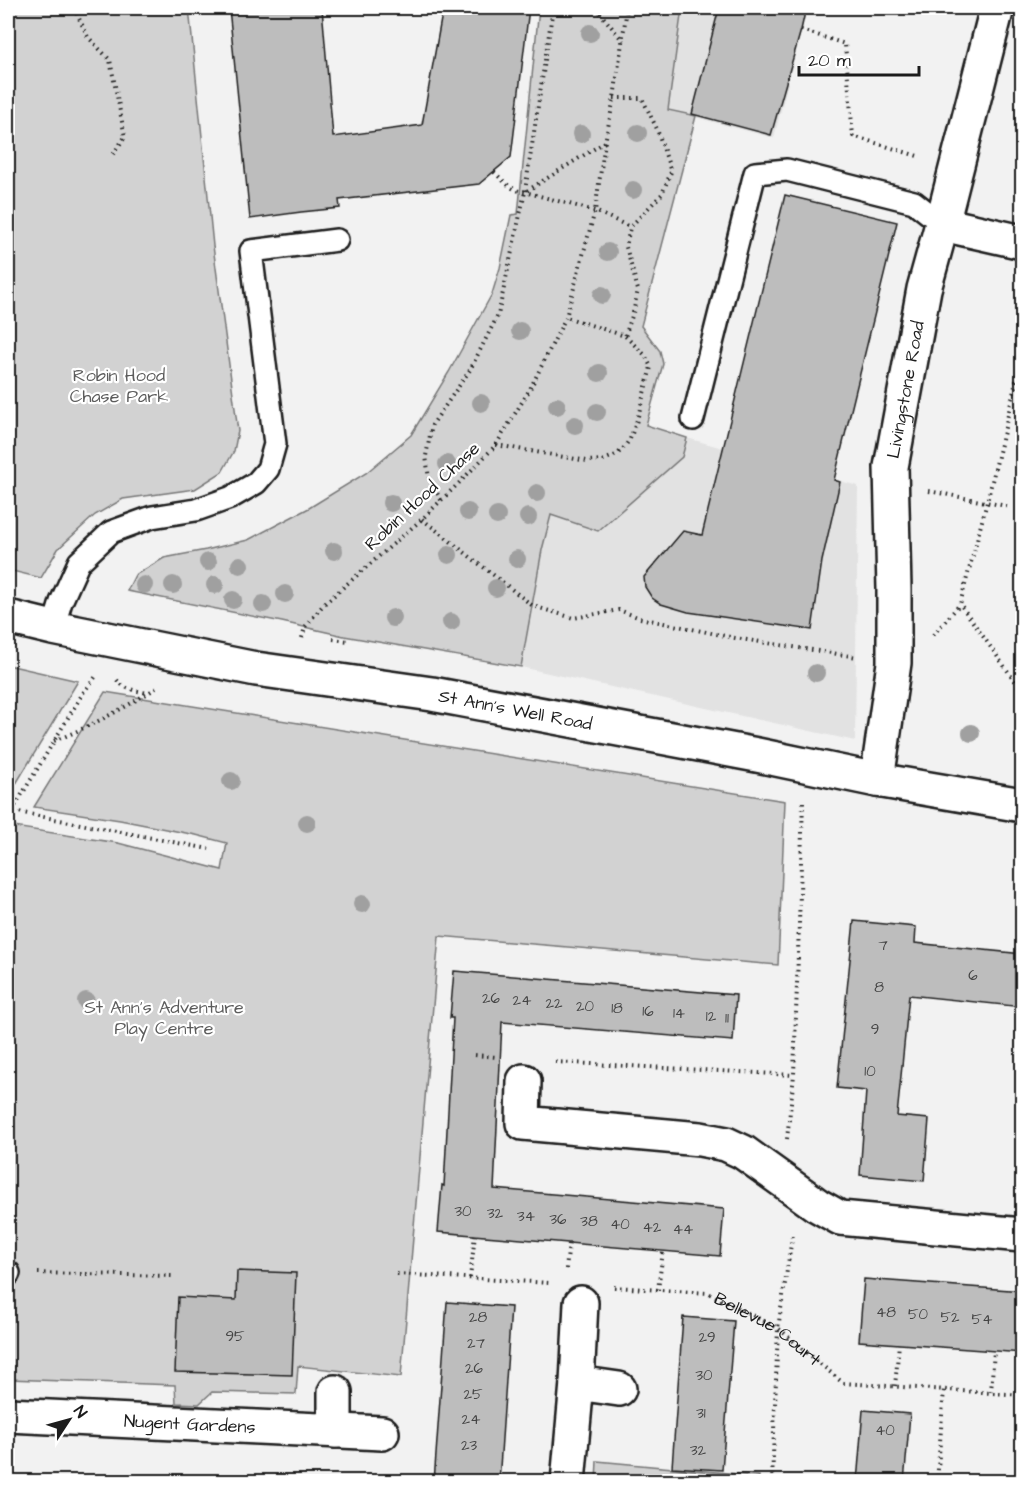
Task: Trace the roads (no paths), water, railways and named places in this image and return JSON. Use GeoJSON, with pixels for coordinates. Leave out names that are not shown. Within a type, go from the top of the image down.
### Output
{"type":"FeatureCollection","features":[{"type":"Feature","properties":{"kind":"street","name":"Livingstone Road"},"geometry":{"type":"LineString","coordinates":[[878,780],[894,663],[891,467],[924,290],[997,8]]}},
{"type":"Feature","properties":{"kind":"street"},"geometry":{"type":"LineString","coordinates":[[942,224],[1023,242]]}},
{"type":"Feature","properties":{"kind":"street","name":"St Ann's Well Road"},"geometry":{"type":"LineString","coordinates":[[8,617],[256,669],[432,694],[618,728],[878,780],[1023,805]]}},
{"type":"Feature","properties":{"kind":"street"},"geometry":{"type":"LineString","coordinates":[[525,1067],[523,1123],[700,1139],[726,1144],[743,1152],[817,1206],[840,1218],[1023,1235]]}},
{"type":"Feature","properties":{"kind":"street"},"geometry":{"type":"LineString","coordinates":[[568,1482],[581,1304]]}},
{"type":"Feature","properties":{"kind":"street"},"geometry":{"type":"LineString","coordinates":[[577,1383],[619,1389]]}},
{"type":"Feature","properties":{"kind":"street"},"geometry":{"type":"LineString","coordinates":[[334,1431],[335,1392]]}},
{"type":"Feature","properties":{"kind":"street","name":"Nugent Gardens"},"geometry":{"type":"LineString","coordinates":[[8,1415],[382,1433]]}},
{"type":"Feature","properties":{"kind":"lane"},"geometry":{"type":"LineString","coordinates":[[693,419],[755,173],[787,170],[914,202],[942,224]]}},
{"type":"Feature","properties":{"kind":"lane"},"geometry":{"type":"LineString","coordinates":[[52,628],[79,562],[111,532],[152,517],[196,510],[230,498],[256,483],[268,469],[275,444],[251,251],[337,240]]}},
{"type":"Feature","properties":{"kind":"park label","name":"Robin Hood Chase Park"},"geometry":{"type":"Point","coordinates":[119,385]}},
{"type":"Feature","properties":{"kind":"park label","name":"St Ann's Adventure Play Centre"},"geometry":{"type":"Point","coordinates":[164,1017]}}]}
